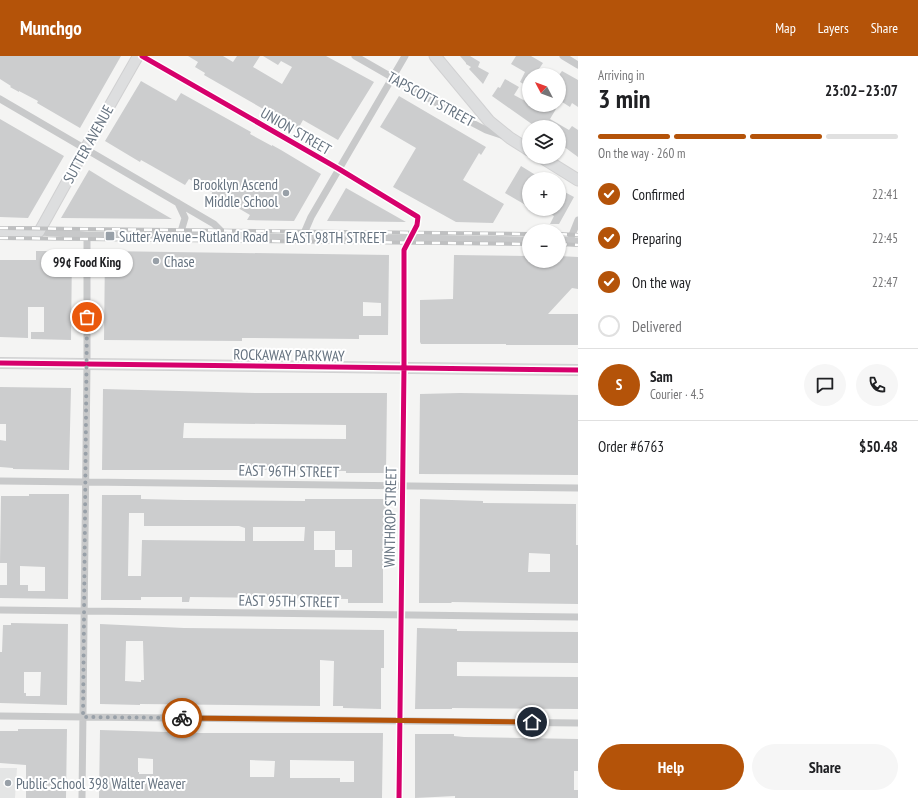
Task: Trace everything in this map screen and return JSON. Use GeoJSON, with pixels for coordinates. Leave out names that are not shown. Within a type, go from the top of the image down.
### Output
{"type":"FeatureCollection","features":[{"type":"Feature","properties":{"kind":"main road","name":"TAPSCOTT STREET"},"geometry":{"type":"LineString","coordinates":[[434,56],[480,111],[498,129],[522,146]]}},
{"type":"Feature","properties":{"kind":"main road"},"geometry":{"type":"LineString","coordinates":[[552,164],[578,180]]}},
{"type":"Feature","properties":{"kind":"street","name":"SUTTER AVENUE"},"geometry":{"type":"LineString","coordinates":[[39,232],[138,56]]}},
{"type":"Feature","properties":{"kind":"street","name":"UNION STREET"},"geometry":{"type":"LineString","coordinates":[[142,56],[339,169],[418,217],[417,225],[410,238]]}},
{"type":"Feature","properties":{"kind":"street","name":"TAPSCOTT STREET"},"geometry":{"type":"LineString","coordinates":[[354,56],[486,130],[510,138]]}},
{"type":"Feature","properties":{"kind":"street"},"geometry":{"type":"LineString","coordinates":[[302,238],[311,217],[405,56]]}},
{"type":"Feature","properties":{"kind":"street"},"geometry":{"type":"LineString","coordinates":[[563,56],[578,65]]}},
{"type":"Feature","properties":{"kind":"street"},"geometry":{"type":"LineString","coordinates":[[0,99],[214,224],[225,235]]}},
{"type":"Feature","properties":{"kind":"street"},"geometry":{"type":"LineString","coordinates":[[178,203],[185,218],[180,235]]}},
{"type":"Feature","properties":{"kind":"street"},"geometry":{"type":"LineString","coordinates":[[570,240],[578,220]]}},
{"type":"Feature","properties":{"kind":"street","name":"EAST 98TH STREET"},"geometry":{"type":"LineString","coordinates":[[0,232],[39,232],[87,235],[225,235],[302,238],[522,240]]}},
{"type":"Feature","properties":{"kind":"street"},"geometry":{"type":"LineString","coordinates":[[82,798],[87,235]]}},
{"type":"Feature","properties":{"kind":"street","name":"WINTHROP STREET"},"geometry":{"type":"LineString","coordinates":[[399,798],[404,250],[410,238]]}},
{"type":"Feature","properties":{"kind":"street"},"geometry":{"type":"LineString","coordinates":[[566,240],[578,241]]}},
{"type":"Feature","properties":{"kind":"street","name":"ROCKAWAY PARKWAY"},"geometry":{"type":"LineString","coordinates":[[0,363],[578,370]]}},
{"type":"Feature","properties":{"kind":"street","name":"EAST 96TH STREET"},"geometry":{"type":"LineString","coordinates":[[0,481],[578,488]]}},
{"type":"Feature","properties":{"kind":"street","name":"EAST 95TH STREET"},"geometry":{"type":"LineString","coordinates":[[0,610],[578,618]]}},
{"type":"Feature","properties":{"kind":"street"},"geometry":{"type":"LineString","coordinates":[[0,716],[578,723]]}},
{"type":"Feature","properties":{"kind":"shaded area","name":"Public School 398 Walter Weaver"},"geometry":{"type":"Polygon","coordinates":[[[0,768],[17,768],[15,798],[0,798],[0,768]]]}},
{"type":"Feature","properties":{"kind":"building"},"geometry":{"type":"Polygon","coordinates":[[[0,56],[121,56],[80,128],[37,103],[38,101],[10,87],[11,86],[0,79],[0,56]]]}},
{"type":"Feature","properties":{"kind":"building"},"geometry":{"type":"Polygon","coordinates":[[[188,56],[223,56],[233,62],[237,56],[260,56],[253,67],[282,84],[292,67],[281,61],[278,65],[263,56],[326,56],[374,82],[338,140],[303,120],[298,129],[204,75],[205,73],[195,67],[198,62],[188,56]]]}},
{"type":"Feature","properties":{"kind":"building"},"geometry":{"type":"Polygon","coordinates":[[[460,56],[470,56],[480,62],[478,67],[489,73],[483,84],[469,69],[471,67],[466,64],[460,56]]]}},
{"type":"Feature","properties":{"kind":"building"},"geometry":{"type":"Polygon","coordinates":[[[516,56],[531,56],[543,63],[540,68],[522,68],[522,70],[511,64],[516,56]]]}},
{"type":"Feature","properties":{"kind":"building"},"geometry":{"type":"Polygon","coordinates":[[[566,73],[578,80],[578,107],[572,103],[570,107],[566,104],[566,73]]]}},
{"type":"Feature","properties":{"kind":"building"},"geometry":{"type":"Polygon","coordinates":[[[505,79],[519,87],[514,95],[522,99],[522,112],[554,112],[550,119],[552,120],[526,120],[492,96],[498,87],[500,88],[505,79]]]}},
{"type":"Feature","properties":{"kind":"building"},"geometry":{"type":"Polygon","coordinates":[[[141,81],[176,101],[181,93],[251,132],[250,134],[281,150],[321,174],[294,221],[247,220],[250,215],[228,202],[220,206],[215,205],[211,200],[212,192],[189,179],[185,185],[141,160],[140,162],[105,141],[141,81]]]}},
{"type":"Feature","properties":{"kind":"building"},"geometry":{"type":"Polygon","coordinates":[[[399,96],[486,147],[481,155],[479,153],[463,180],[504,204],[493,223],[456,222],[393,187],[416,148],[380,127],[399,96]]]}},
{"type":"Feature","properties":{"kind":"building"},"geometry":{"type":"Polygon","coordinates":[[[0,119],[64,156],[28,218],[0,217],[0,119]]]}},
{"type":"Feature","properties":{"kind":"building"},"geometry":{"type":"Polygon","coordinates":[[[572,126],[578,130],[578,157],[566,148],[566,128],[569,130],[572,126]]]}},
{"type":"Feature","properties":{"kind":"building"},"geometry":{"type":"Polygon","coordinates":[[[521,166],[531,172],[522,172],[522,203],[505,193],[521,166]]]}},
{"type":"Feature","properties":{"kind":"building"},"geometry":{"type":"Polygon","coordinates":[[[89,170],[115,186],[172,219],[61,218],[89,170]]]}},
{"type":"Feature","properties":{"kind":"building"},"geometry":{"type":"Polygon","coordinates":[[[346,188],[406,222],[327,221],[346,188]]]}},
{"type":"Feature","properties":{"kind":"building"},"geometry":{"type":"Polygon","coordinates":[[[566,193],[574,197],[566,211],[566,193]]]}},
{"type":"Feature","properties":{"kind":"building"},"geometry":{"type":"Polygon","coordinates":[[[554,216],[563,216],[559,224],[550,224],[554,216]]]}},
{"type":"Feature","properties":{"kind":"building"},"geometry":{"type":"Polygon","coordinates":[[[36,251],[72,251],[71,340],[31,339],[31,332],[44,332],[44,307],[28,307],[28,338],[0,337],[0,260],[36,260],[36,251]]]}},
{"type":"Feature","properties":{"kind":"building"},"geometry":{"type":"Polygon","coordinates":[[[105,251],[389,255],[388,335],[359,335],[359,339],[242,338],[242,341],[104,340],[105,251]],[[363,302],[363,316],[381,316],[381,303],[363,302]]]}},
{"type":"Feature","properties":{"kind":"building"},"geometry":{"type":"Polygon","coordinates":[[[454,255],[522,256],[522,268],[566,268],[566,256],[578,257],[578,289],[572,288],[548,314],[578,314],[578,345],[421,344],[420,300],[453,299],[454,255]]]}},
{"type":"Feature","properties":{"kind":"building"},"geometry":{"type":"Polygon","coordinates":[[[0,387],[71,388],[69,470],[13,469],[0,467],[0,440],[6,441],[6,424],[0,424],[0,387]]]}},
{"type":"Feature","properties":{"kind":"building"},"geometry":{"type":"Polygon","coordinates":[[[103,389],[255,393],[387,393],[386,473],[285,470],[102,470],[103,389]],[[184,423],[183,438],[346,439],[346,425],[184,423]]]}},
{"type":"Feature","properties":{"kind":"building"},"geometry":{"type":"Polygon","coordinates":[[[460,393],[578,395],[578,475],[419,474],[420,394],[460,393]]]}},
{"type":"Feature","properties":{"kind":"building"},"geometry":{"type":"Polygon","coordinates":[[[29,494],[69,494],[68,599],[0,598],[0,585],[7,585],[7,563],[0,563],[1,496],[29,496],[29,494]],[[20,566],[20,585],[28,585],[28,591],[45,591],[45,567],[20,566]]]}},
{"type":"Feature","properties":{"kind":"building"},"geometry":{"type":"Polygon","coordinates":[[[102,495],[141,495],[141,499],[185,500],[305,501],[305,499],[386,499],[386,531],[383,530],[383,603],[348,603],[348,599],[190,597],[189,602],[182,602],[182,597],[141,597],[141,600],[101,600],[102,495]],[[129,513],[128,576],[141,576],[142,540],[245,541],[245,528],[239,526],[144,526],[144,513],[129,513]],[[253,527],[253,541],[304,541],[305,527],[253,527]],[[314,531],[314,550],[335,550],[335,531],[314,531]],[[335,550],[335,567],[352,567],[352,550],[335,550]]]}},
{"type":"Feature","properties":{"kind":"building"},"geometry":{"type":"Polygon","coordinates":[[[420,499],[483,501],[483,503],[576,504],[578,604],[452,602],[419,603],[420,499]],[[529,553],[528,572],[550,572],[550,554],[529,553]]]}},
{"type":"Feature","properties":{"kind":"building"},"geometry":{"type":"Polygon","coordinates":[[[11,623],[68,624],[67,705],[0,703],[0,652],[2,652],[3,625],[11,625],[11,623]],[[24,672],[24,693],[26,693],[26,696],[40,696],[41,672],[24,672]]]}},
{"type":"Feature","properties":{"kind":"building"},"geometry":{"type":"Polygon","coordinates":[[[100,624],[184,628],[384,630],[384,668],[381,668],[381,709],[343,708],[343,706],[333,706],[334,661],[320,660],[320,706],[100,704],[100,624]],[[126,641],[125,681],[141,682],[141,680],[144,680],[143,641],[126,641]]]}},
{"type":"Feature","properties":{"kind":"building"},"geometry":{"type":"Polygon","coordinates":[[[417,628],[457,629],[457,631],[578,632],[578,663],[457,662],[457,676],[578,677],[578,709],[415,709],[417,628]]]}},
{"type":"Feature","properties":{"kind":"building"},"geometry":{"type":"Polygon","coordinates":[[[18,729],[67,729],[66,798],[26,798],[26,765],[0,763],[0,731],[18,731],[18,729]]]}},
{"type":"Feature","properties":{"kind":"building"},"geometry":{"type":"Polygon","coordinates":[[[100,730],[201,733],[383,733],[382,798],[99,798],[100,730]],[[138,758],[139,774],[153,774],[153,759],[138,758]],[[250,760],[250,777],[274,777],[275,761],[250,760]],[[290,760],[290,778],[340,778],[340,782],[354,782],[354,761],[290,760]]]}},
{"type":"Feature","properties":{"kind":"building"},"geometry":{"type":"Polygon","coordinates":[[[415,734],[454,734],[454,736],[464,737],[578,739],[578,771],[574,771],[574,790],[578,790],[578,798],[455,798],[455,796],[415,798],[415,734]]]}},
{"type":"Feature","properties":{"kind":"railway"},"geometry":{"type":"LineString","coordinates":[[0,228],[522,234]]}},
{"type":"Feature","properties":{"kind":"railway"},"geometry":{"type":"LineString","coordinates":[[566,234],[578,235]]}},
{"type":"Feature","properties":{"kind":"railway"},"geometry":{"type":"LineString","coordinates":[[0,238],[522,244]]}},
{"type":"Feature","properties":{"kind":"railway"},"geometry":{"type":"LineString","coordinates":[[566,244],[578,245]]}},
{"type":"Feature","properties":{"kind":"cycle path"},"geometry":{"type":"LineString","coordinates":[[142,56],[339,169],[418,217],[417,225],[404,250],[399,798]]}},
{"type":"Feature","properties":{"kind":"cycle path"},"geometry":{"type":"LineString","coordinates":[[0,363],[578,370]]}},
{"type":"Feature","properties":{"kind":"way so far"},"geometry":{"type":"LineString","coordinates":[[87,317],[83,717],[182,718]]}},
{"type":"Feature","properties":{"kind":"place","name":"Brooklyn Ascend Middle School"},"geometry":{"type":"Point","coordinates":[286,193]}},
{"type":"Feature","properties":{"kind":"place","name":"Sutter Avenue–Rutland Road"},"geometry":{"type":"Point","coordinates":[110,236]}},
{"type":"Feature","properties":{"kind":"place","name":"Chase"},"geometry":{"type":"Point","coordinates":[156,261]}},
{"type":"Feature","properties":{"kind":"place","name":"99¢ Food King"},"geometry":{"type":"Point","coordinates":[87,317]}},
{"type":"Feature","properties":{"kind":"place","name":"Public School 398 Walter Weaver"},"geometry":{"type":"Point","coordinates":[8,783]}},
{"type":"Feature","properties":{"kind":"route"},"geometry":{"type":"LineString","coordinates":[[182,718],[532,722]]}}]}
